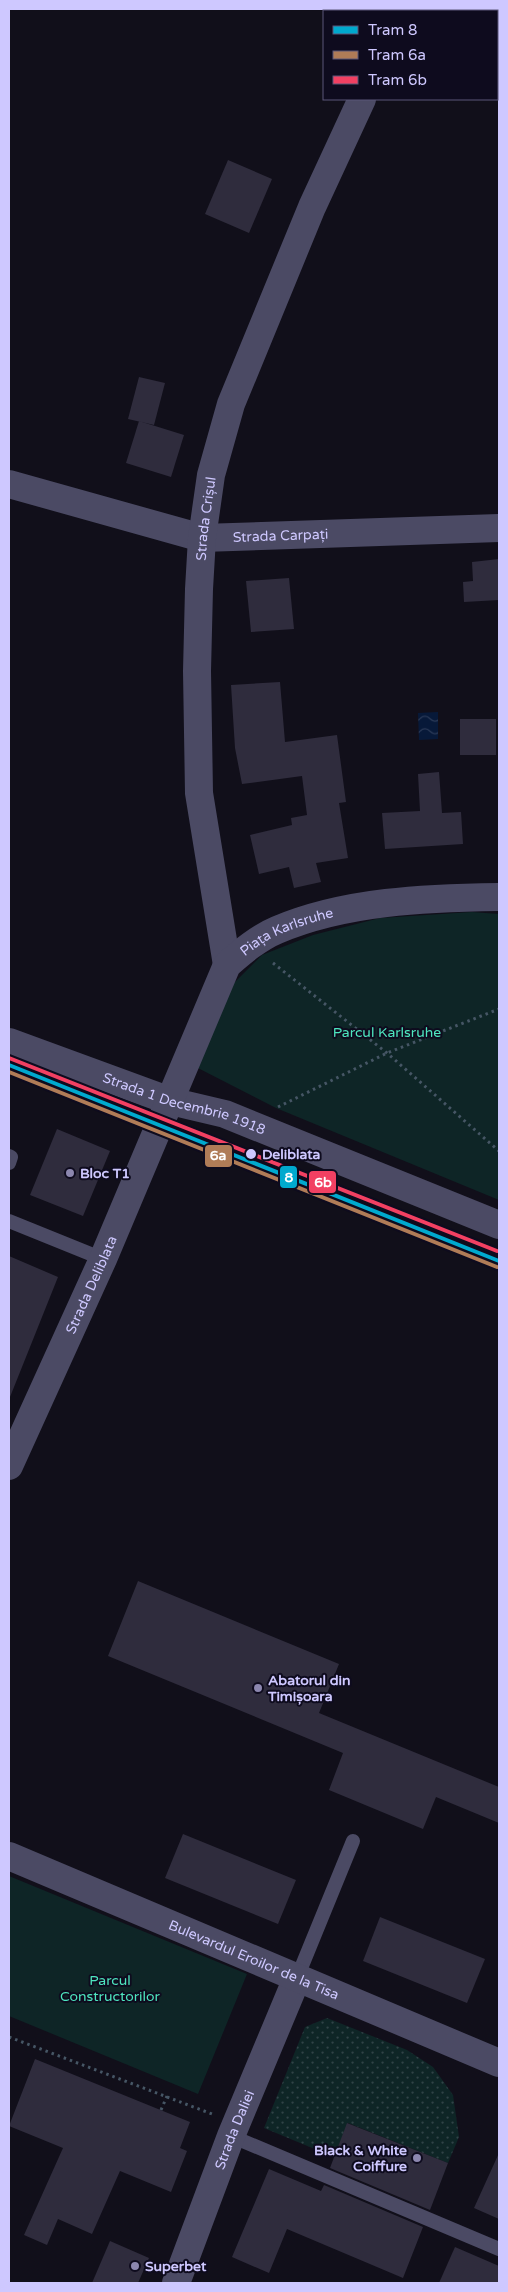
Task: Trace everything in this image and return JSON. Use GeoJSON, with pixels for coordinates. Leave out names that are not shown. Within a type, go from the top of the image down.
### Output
{"type":"FeatureCollection","features":[{"type":"Feature","properties":{"kind":"street","name":"Strada Crișul"},"geometry":{"type":"LineString","coordinates":[[226,965],[199,794],[197,671],[202,538],[211,475],[231,404],[312,207],[362,100]]}},
{"type":"Feature","properties":{"kind":"street","name":"Strada Carpați"},"geometry":{"type":"LineString","coordinates":[[9,484],[202,538],[499,528]]}},
{"type":"Feature","properties":{"kind":"street","name":"Piața Karlsruhe"},"geometry":{"type":"LineString","coordinates":[[170,1101],[226,965],[253,943],[276,930],[322,914],[384,904],[499,897]]}},
{"type":"Feature","properties":{"kind":"street","name":"Strada 1 Decembrie 1918"},"geometry":{"type":"LineString","coordinates":[[9,1042],[170,1101],[225,1114],[499,1225]]}},
{"type":"Feature","properties":{"kind":"street","name":"Strada Deliblata"},"geometry":{"type":"LineString","coordinates":[[9,1466],[104,1259],[170,1101]]}},
{"type":"Feature","properties":{"kind":"street","name":"Bulevardul Eroilor de la Tisa"},"geometry":{"type":"LineString","coordinates":[[9,1856],[499,2064]]}},
{"type":"Feature","properties":{"kind":"street","name":"Strada Daliei"},"geometry":{"type":"LineString","coordinates":[[176,2283],[226,2127],[298,1978]]}},
{"type":"Feature","properties":{"kind":"lane"},"geometry":{"type":"LineString","coordinates":[[9,1156],[11,1157],[9,1163]]}},
{"type":"Feature","properties":{"kind":"lane"},"geometry":{"type":"LineString","coordinates":[[9,1221],[104,1259]]}},
{"type":"Feature","properties":{"kind":"lane"},"geometry":{"type":"LineString","coordinates":[[298,1978],[353,1841]]}},
{"type":"Feature","properties":{"kind":"lane"},"geometry":{"type":"LineString","coordinates":[[226,2127],[499,2249]]}},
{"type":"Feature","properties":{"kind":"path"},"geometry":{"type":"LineString","coordinates":[[253,943],[262,954],[386,1053],[499,1151]]}},
{"type":"Feature","properties":{"kind":"path"},"geometry":{"type":"LineString","coordinates":[[271,1110],[386,1053],[499,1009]]}},
{"type":"Feature","properties":{"kind":"path"},"geometry":{"type":"LineString","coordinates":[[9,2037],[167,2096],[226,2127]]}},
{"type":"Feature","properties":{"kind":"path"},"geometry":{"type":"LineString","coordinates":[[161,2110],[167,2096]]}},
{"type":"Feature","properties":{"kind":"green space","name":"Parcul Karlsruhe"},"geometry":{"type":"Polygon","coordinates":[[[472,912],[499,914],[499,1200],[276,1108],[192,1065],[224,993],[262,955],[313,935],[380,918],[472,912]]]}},
{"type":"Feature","properties":{"kind":"green space","name":"Parcul Constructorilor"},"geometry":{"type":"Polygon","coordinates":[[[9,1876],[247,1974],[198,2094],[9,2016],[9,1876]]]}},
{"type":"Feature","properties":{"kind":"green space"},"geometry":{"type":"Polygon","coordinates":[[[327,2018],[407,2050],[433,2067],[453,2095],[459,2137],[448,2163],[348,2123],[334,2157],[264,2128],[305,2027],[327,2018]]]}},
{"type":"Feature","properties":{"kind":"water"},"geometry":{"type":"Polygon","coordinates":[[[438,712],[438,739],[419,740],[418,713],[438,712]]]}},
{"type":"Feature","properties":{"kind":"building"},"geometry":{"type":"Polygon","coordinates":[[[228,160],[272,179],[249,233],[205,214],[228,160]]]}},
{"type":"Feature","properties":{"kind":"building"},"geometry":{"type":"Polygon","coordinates":[[[139,377],[165,383],[154,425],[128,419],[139,377]]]}},
{"type":"Feature","properties":{"kind":"building"},"geometry":{"type":"Polygon","coordinates":[[[139,421],[184,435],[171,477],[126,463],[139,421]]]}},
{"type":"Feature","properties":{"kind":"building"},"geometry":{"type":"Polygon","coordinates":[[[499,559],[499,600],[464,602],[463,582],[473,581],[472,562],[499,559]]]}},
{"type":"Feature","properties":{"kind":"building"},"geometry":{"type":"Polygon","coordinates":[[[289,578],[294,629],[251,632],[246,581],[289,578]]]}},
{"type":"Feature","properties":{"kind":"building"},"geometry":{"type":"Polygon","coordinates":[[[280,682],[285,742],[337,735],[346,802],[339,803],[348,858],[316,863],[321,882],[294,888],[289,867],[259,874],[250,835],[292,825],[291,818],[307,815],[302,776],[242,784],[235,748],[231,685],[280,682]]]}},
{"type":"Feature","properties":{"kind":"building"},"geometry":{"type":"Polygon","coordinates":[[[460,719],[496,719],[496,755],[460,755],[460,719]]]}},
{"type":"Feature","properties":{"kind":"building"},"geometry":{"type":"Polygon","coordinates":[[[439,772],[442,813],[461,812],[463,844],[385,849],[382,813],[420,811],[418,774],[439,772]]]}},
{"type":"Feature","properties":{"kind":"building","name":"Bloc T1"},"geometry":{"type":"Polygon","coordinates":[[[57,1129],[110,1151],[83,1216],[30,1195],[57,1129]]]}},
{"type":"Feature","properties":{"kind":"building"},"geometry":{"type":"Polygon","coordinates":[[[9,1256],[58,1277],[10,1397],[9,1397],[9,1256]]]}},
{"type":"Feature","properties":{"kind":"building","name":"Abatorul din Timișoara"},"geometry":{"type":"Polygon","coordinates":[[[138,1581],[339,1664],[319,1713],[499,1787],[499,1823],[436,1797],[423,1829],[329,1790],[343,1753],[108,1656],[138,1581]]]}},
{"type":"Feature","properties":{"kind":"building"},"geometry":{"type":"Polygon","coordinates":[[[183,1834],[296,1880],[278,1924],[165,1878],[183,1834]]]}},
{"type":"Feature","properties":{"kind":"building"},"geometry":{"type":"Polygon","coordinates":[[[380,1917],[485,1959],[467,2003],[363,1961],[380,1917]]]}},
{"type":"Feature","properties":{"kind":"building"},"geometry":{"type":"Polygon","coordinates":[[[35,2059],[190,2122],[180,2148],[187,2151],[171,2192],[120,2171],[92,2234],[58,2219],[47,2245],[24,2235],[63,2148],[9,2126],[35,2059]]]}},
{"type":"Feature","properties":{"kind":"building"},"geometry":{"type":"Polygon","coordinates":[[[347,2123],[448,2163],[430,2210],[330,2168],[347,2123]]]}},
{"type":"Feature","properties":{"kind":"building"},"geometry":{"type":"Polygon","coordinates":[[[499,2153],[499,2219],[474,2208],[499,2153]]]}},
{"type":"Feature","properties":{"kind":"building"},"geometry":{"type":"Polygon","coordinates":[[[269,2169],[321,2191],[324,2185],[423,2227],[403,2278],[287,2229],[269,2273],[232,2257],[269,2169]]]}},
{"type":"Feature","properties":{"kind":"building"},"geometry":{"type":"Polygon","coordinates":[[[110,2241],[149,2258],[138,2283],[92,2283],[110,2241]]]}},
{"type":"Feature","properties":{"kind":"building"},"geometry":{"type":"Polygon","coordinates":[[[455,2247],[499,2266],[499,2283],[439,2283],[455,2247]]]}},
{"type":"Feature","properties":{"kind":"tram line","name":"6b"},"geometry":{"type":"LineString","coordinates":[[9,1058],[497,1251]]}},
{"type":"Feature","properties":{"kind":"tram line","name":"8"},"geometry":{"type":"LineString","coordinates":[[9,1065],[499,1261]]}},
{"type":"Feature","properties":{"kind":"tram line","name":"6a"},"geometry":{"type":"LineString","coordinates":[[9,1072],[497,1267]]}},
{"type":"Feature","properties":{"kind":"place","name":"Deliblata"},"geometry":{"type":"Point","coordinates":[251,1154]}},
{"type":"Feature","properties":{"kind":"place","name":"Bloc T1"},"geometry":{"type":"Point","coordinates":[70,1173]}},
{"type":"Feature","properties":{"kind":"place","name":"Abatorul din Timișoara"},"geometry":{"type":"Point","coordinates":[258,1688]}},
{"type":"Feature","properties":{"kind":"place","name":"Black & White Coiffure"},"geometry":{"type":"Point","coordinates":[417,2158]}},
{"type":"Feature","properties":{"kind":"place","name":"Superbet"},"geometry":{"type":"Point","coordinates":[135,2266]}}]}
